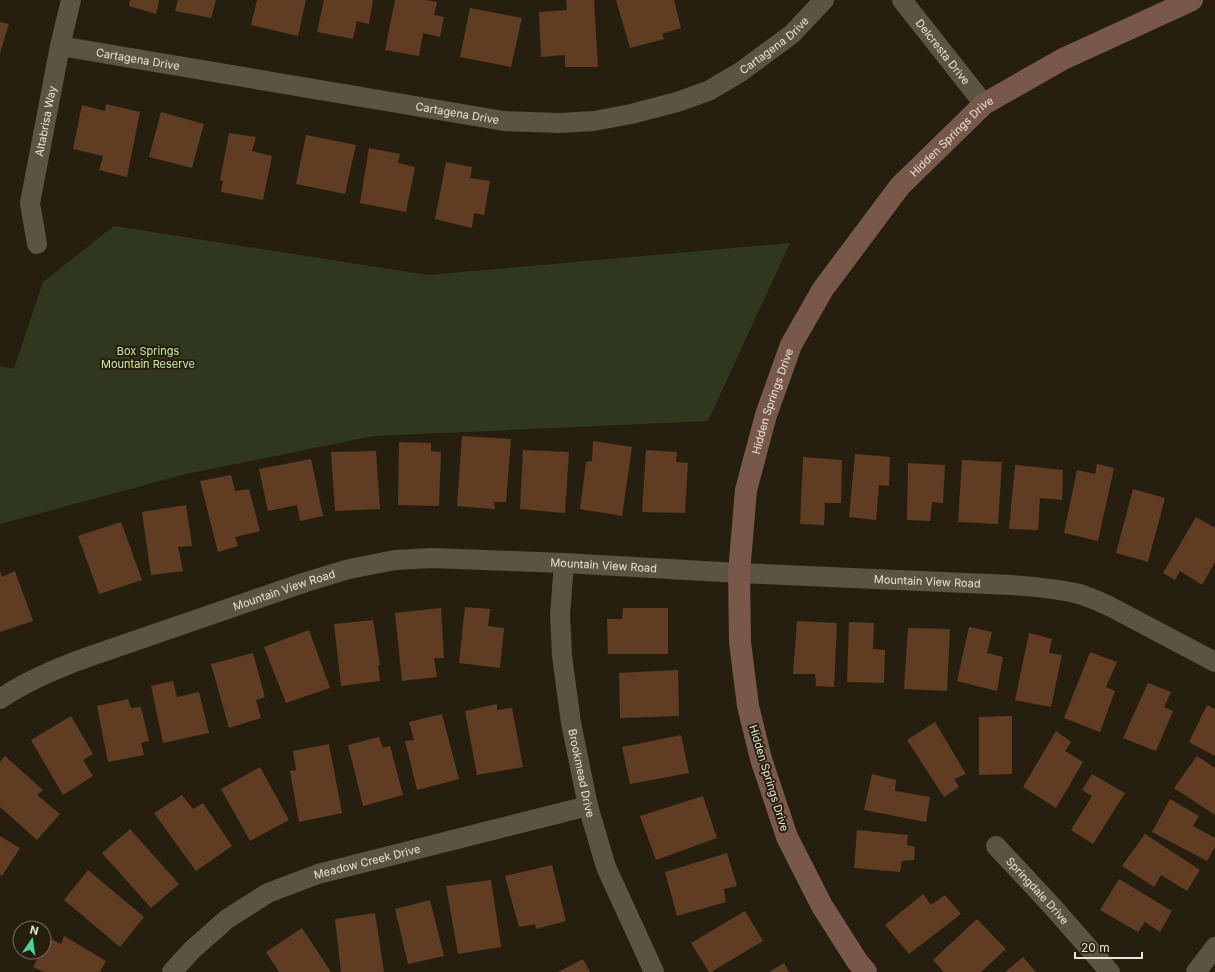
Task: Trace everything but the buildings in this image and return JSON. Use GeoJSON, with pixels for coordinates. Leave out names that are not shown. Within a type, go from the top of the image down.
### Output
{"type":"FeatureCollection","features":[{"type":"Feature","properties":{"kind":"street","name":"Altabrisa Way"},"geometry":{"type":"LineString","coordinates":[[37,244],[30,203],[60,46],[71,0]]}},
{"type":"Feature","properties":{"kind":"street","name":"Cartagena Drive"},"geometry":{"type":"LineString","coordinates":[[60,46],[504,121],[594,121],[631,114],[677,102],[708,91],[739,73],[792,34],[824,0]]}},
{"type":"Feature","properties":{"kind":"street","name":"Delcresta Drive"},"geometry":{"type":"LineString","coordinates":[[902,0],[984,104]]}},
{"type":"Feature","properties":{"kind":"street","name":"Hidden Springs Drive"},"geometry":{"type":"LineString","coordinates":[[866,972],[857,961],[822,906],[787,837],[761,759],[748,706],[740,642],[739,573],[746,490],[766,415],[791,345],[823,289],[900,186],[984,104],[1063,59],[1192,0]]}},
{"type":"Feature","properties":{"kind":"street","name":"Mountain View Road"},"geometry":{"type":"LineString","coordinates":[[0,699],[48,672],[306,582],[349,569],[395,560],[432,558],[564,563],[739,573],[1045,587],[1080,594],[1111,606],[1215,662]]}},
{"type":"Feature","properties":{"kind":"street","name":"Brookmead Drive"},"geometry":{"type":"LineString","coordinates":[[564,563],[560,615],[562,656],[571,723],[588,806],[606,868],[654,972]]}},
{"type":"Feature","properties":{"kind":"street","name":"Meadow Creek Drive"},"geometry":{"type":"LineString","coordinates":[[172,972],[192,950],[227,919],[268,893],[318,874],[588,806]]}},
{"type":"Feature","properties":{"kind":"street","name":"Springdale Drive"},"geometry":{"type":"LineString","coordinates":[[996,846],[1066,921],[1110,972]]}},
{"type":"Feature","properties":{"kind":"street"},"geometry":{"type":"LineString","coordinates":[[1196,972],[1215,947]]}},
{"type":"Feature","properties":{"kind":"green space","name":"Box Springs Mountain Reserve"},"geometry":{"type":"Polygon","coordinates":[[[114,226],[428,275],[790,243],[708,421],[374,436],[186,474],[0,524],[0,366],[14,369],[43,282],[114,226]]]}}]}
